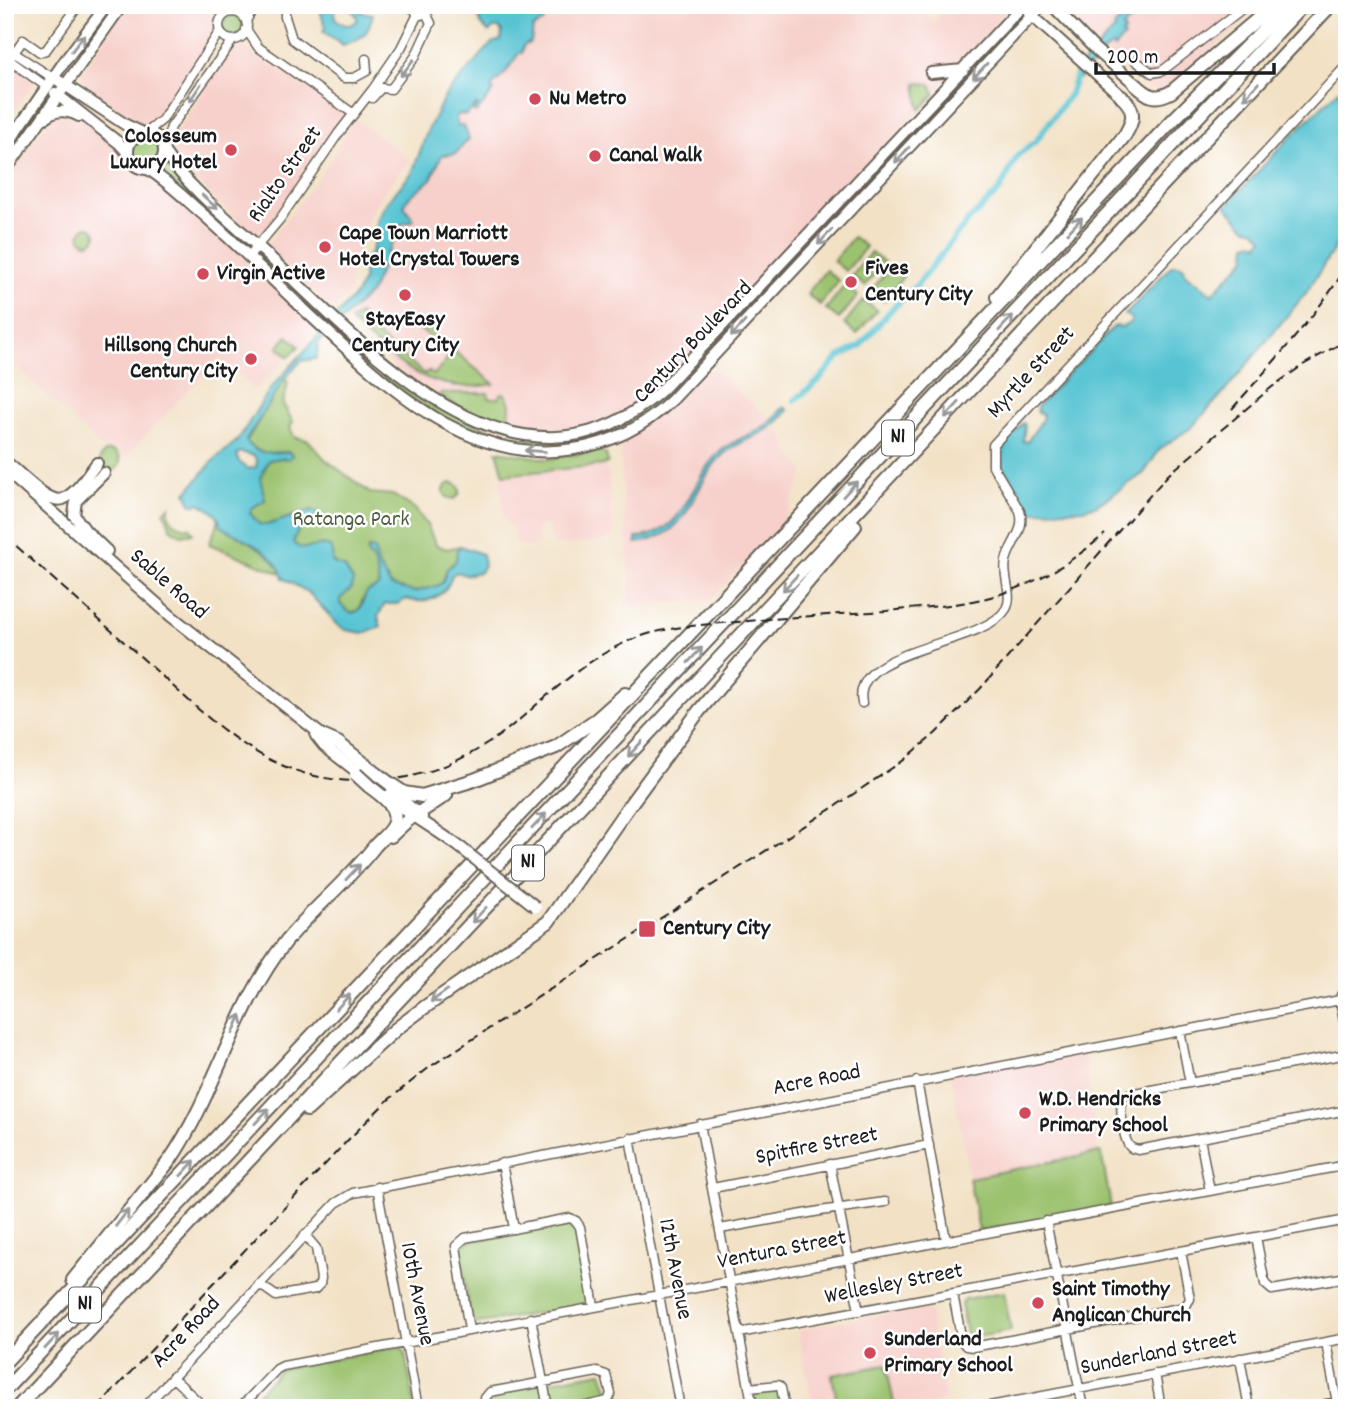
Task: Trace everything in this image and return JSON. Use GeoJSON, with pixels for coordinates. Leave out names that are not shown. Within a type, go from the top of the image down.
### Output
{"type":"FeatureCollection","features":[{"type":"Feature","properties":{"kind":"highway"},"geometry":{"type":"LineString","coordinates":[[1134,83],[1154,98],[1171,92],[1274,5]]}},
{"type":"Feature","properties":{"kind":"highway"},"geometry":{"type":"LineString","coordinates":[[5,1362],[1170,123],[1287,5]]}},
{"type":"Feature","properties":{"kind":"highway","name":"N1"},"geometry":{"type":"LineString","coordinates":[[5,1390],[1303,5]]}},
{"type":"Feature","properties":{"kind":"highway","name":"N1"},"geometry":{"type":"LineString","coordinates":[[17,1408],[1331,5]]}},
{"type":"Feature","properties":{"kind":"highway"},"geometry":{"type":"LineString","coordinates":[[918,392],[1070,207],[1125,135],[1133,116],[1130,106],[1121,96]]}},
{"type":"Feature","properties":{"kind":"highway"},"geometry":{"type":"LineString","coordinates":[[135,1282],[311,1106],[396,1029],[551,918],[699,711],[921,444]]}},
{"type":"Feature","properties":{"kind":"highway"},"geometry":{"type":"LineString","coordinates":[[370,778],[404,793],[422,796],[484,776],[556,747],[597,719],[660,660],[675,650]]}},
{"type":"Feature","properties":{"kind":"highway"},"geometry":{"type":"LineString","coordinates":[[18,1349],[184,1140],[244,1006],[258,981],[288,939],[369,855],[395,821],[395,811],[370,778],[338,743],[322,736]]}},
{"type":"Feature","properties":{"kind":"highway"},"geometry":{"type":"LineString","coordinates":[[369,855],[419,817],[484,776]]}},
{"type":"Feature","properties":{"kind":"main road"},"geometry":{"type":"LineString","coordinates":[[5,148],[107,5]]}},
{"type":"Feature","properties":{"kind":"main road"},"geometry":{"type":"LineString","coordinates":[[5,171],[122,5]]}},
{"type":"Feature","properties":{"kind":"main road","name":"Century Boulevard"},"geometry":{"type":"LineString","coordinates":[[61,90],[93,124],[128,153],[135,166],[148,169],[165,180],[320,326],[389,387],[422,411],[453,428],[508,448],[541,452],[569,450],[603,443],[643,424],[672,400],[1042,5]]}},
{"type":"Feature","properties":{"kind":"main road"},"geometry":{"type":"LineString","coordinates":[[1052,5],[1134,83]]}},
{"type":"Feature","properties":{"kind":"main road"},"geometry":{"type":"LineString","coordinates":[[1023,6],[1121,96]]}},
{"type":"Feature","properties":{"kind":"main road","name":"Century Boulevard"},"geometry":{"type":"LineString","coordinates":[[50,83],[126,125],[158,137],[164,150],[189,183],[397,375],[455,411],[493,426],[526,435],[567,436],[617,423],[663,389],[1023,6]]}},
{"type":"Feature","properties":{"kind":"main road"},"geometry":{"type":"LineString","coordinates":[[931,73],[963,70]]}},
{"type":"Feature","properties":{"kind":"main road"},"geometry":{"type":"LineString","coordinates":[[31,133],[46,116],[59,111],[73,113],[93,124]]}},
{"type":"Feature","properties":{"kind":"main road"},"geometry":{"type":"LineString","coordinates":[[128,153],[131,140],[144,133]]}},
{"type":"Feature","properties":{"kind":"main road"},"geometry":{"type":"LineString","coordinates":[[148,169],[160,163],[164,150]]}},
{"type":"Feature","properties":{"kind":"main road"},"geometry":{"type":"LineString","coordinates":[[397,375],[423,400],[422,411]]}},
{"type":"Feature","properties":{"kind":"main road"},"geometry":{"type":"LineString","coordinates":[[5,461],[44,494],[57,500],[64,499],[73,491],[97,463]]}},
{"type":"Feature","properties":{"kind":"main road","name":"Sable Road"},"geometry":{"type":"LineString","coordinates":[[5,470],[216,654],[322,736]]}},
{"type":"Feature","properties":{"kind":"main road"},"geometry":{"type":"LineString","coordinates":[[104,473],[76,501],[74,515],[85,530],[122,564],[130,580]]}},
{"type":"Feature","properties":{"kind":"main road","name":"Sable Road"},"geometry":{"type":"LineString","coordinates":[[307,726],[324,746],[370,778],[551,918]]}},
{"type":"Feature","properties":{"kind":"street"},"geometry":{"type":"LineString","coordinates":[[9,57],[23,40],[40,51],[46,50],[79,5]]}},
{"type":"Feature","properties":{"kind":"street"},"geometry":{"type":"LineString","coordinates":[[243,5],[222,18],[219,24],[220,32],[226,38],[258,47],[354,114]]}},
{"type":"Feature","properties":{"kind":"street"},"geometry":{"type":"LineString","coordinates":[[164,150],[171,127],[235,40],[244,34],[255,5]]}},
{"type":"Feature","properties":{"kind":"street"},"geometry":{"type":"LineString","coordinates":[[285,5],[285,17],[292,39],[344,78],[351,79],[362,75],[368,68],[366,59]]}},
{"type":"Feature","properties":{"kind":"street"},"geometry":{"type":"LineString","coordinates":[[362,75],[378,86],[391,89],[415,58],[431,23],[420,9],[405,5]]}},
{"type":"Feature","properties":{"kind":"street"},"geometry":{"type":"LineString","coordinates":[[1136,61],[1152,73],[1162,71],[1247,5]]}},
{"type":"Feature","properties":{"kind":"street","name":"Rialto Street"},"geometry":{"type":"LineString","coordinates":[[248,257],[259,246],[361,104],[378,86],[420,9]]}},
{"type":"Feature","properties":{"kind":"street"},"geometry":{"type":"LineString","coordinates":[[234,12],[242,16],[258,47]]}},
{"type":"Feature","properties":{"kind":"street"},"geometry":{"type":"LineString","coordinates":[[144,133],[162,120],[220,32]]}},
{"type":"Feature","properties":{"kind":"street"},"geometry":{"type":"LineString","coordinates":[[5,47],[9,57],[50,83]]}},
{"type":"Feature","properties":{"kind":"street","name":"Myrtle Street"},"geometry":{"type":"LineString","coordinates":[[862,703],[860,690],[864,681],[885,665],[990,624],[1005,610],[1009,601],[1006,563],[1018,536],[1021,519],[1017,506],[992,466],[993,445],[1347,65]]}},
{"type":"Feature","properties":{"kind":"street"},"geometry":{"type":"LineString","coordinates":[[1347,990],[1340,995],[1347,1038]]}},
{"type":"Feature","properties":{"kind":"street","name":"Acre Road"},"geometry":{"type":"LineString","coordinates":[[144,1408],[305,1235],[344,1197],[377,1187],[1340,1000]]}},
{"type":"Feature","properties":{"kind":"street"},"geometry":{"type":"LineString","coordinates":[[1180,1031],[1190,1083]]}},
{"type":"Feature","properties":{"kind":"street"},"geometry":{"type":"LineString","coordinates":[[1347,1054],[1124,1097],[1120,1104],[1127,1141],[1130,1147],[1138,1150],[1347,1110]]}},
{"type":"Feature","properties":{"kind":"street"},"geometry":{"type":"LineString","coordinates":[[917,1081],[946,1240]]}},
{"type":"Feature","properties":{"kind":"street"},"geometry":{"type":"LineString","coordinates":[[700,1124],[753,1408]]}},
{"type":"Feature","properties":{"kind":"street","name":"12th Avenue"},"geometry":{"type":"LineString","coordinates":[[630,1138],[680,1408]]}},
{"type":"Feature","properties":{"kind":"street"},"geometry":{"type":"LineString","coordinates":[[1200,1138],[1210,1191]]}},
{"type":"Feature","properties":{"kind":"street","name":"Spitfire Street"},"geometry":{"type":"LineString","coordinates":[[713,1188],[929,1145]]}},
{"type":"Feature","properties":{"kind":"street"},"geometry":{"type":"LineString","coordinates":[[502,1163],[514,1228]]}},
{"type":"Feature","properties":{"kind":"street"},"geometry":{"type":"LineString","coordinates":[[830,1164],[859,1311]]}},
{"type":"Feature","properties":{"kind":"street","name":"Ventura Street"},"geometry":{"type":"LineString","coordinates":[[240,1408],[283,1366],[1347,1165]]}},
{"type":"Feature","properties":{"kind":"street","name":"10th Avenue"},"geometry":{"type":"LineString","coordinates":[[377,1187],[418,1408]]}},
{"type":"Feature","properties":{"kind":"street"},"geometry":{"type":"LineString","coordinates":[[720,1230],[884,1202]]}},
{"type":"Feature","properties":{"kind":"street"},"geometry":{"type":"LineString","coordinates":[[469,1330],[456,1246],[465,1238],[514,1228],[570,1219],[576,1221],[580,1227],[594,1306]]}},
{"type":"Feature","properties":{"kind":"street","name":"Wellesley Street"},"geometry":{"type":"LineString","coordinates":[[739,1333],[1347,1220]]}},
{"type":"Feature","properties":{"kind":"street"},"geometry":{"type":"LineString","coordinates":[[1046,1221],[1083,1408]]}},
{"type":"Feature","properties":{"kind":"street"},"geometry":{"type":"LineString","coordinates":[[259,1284],[276,1296],[315,1289],[320,1284],[316,1248],[305,1235]]}},
{"type":"Feature","properties":{"kind":"street"},"geometry":{"type":"LineString","coordinates":[[1256,1237],[1265,1284],[1272,1290],[1347,1277]]}},
{"type":"Feature","properties":{"kind":"street"},"geometry":{"type":"LineString","coordinates":[[953,1293],[962,1341],[966,1346],[1066,1330],[1185,1307],[1189,1303],[1190,1295],[1181,1251]]}},
{"type":"Feature","properties":{"kind":"street"},"geometry":{"type":"LineString","coordinates":[[531,1318],[548,1408]]}},
{"type":"Feature","properties":{"kind":"street","name":"Sunderland Street"},"geometry":{"type":"LineString","coordinates":[[979,1408],[1347,1338]]}},
{"type":"Feature","properties":{"kind":"street"},"geometry":{"type":"LineString","coordinates":[[1326,1342],[1337,1402]]}},
{"type":"Feature","properties":{"kind":"street"},"geometry":{"type":"LineString","coordinates":[[1240,1358],[1249,1408]]}},
{"type":"Feature","properties":{"kind":"street"},"geometry":{"type":"LineString","coordinates":[[485,1408],[485,1398],[490,1392],[597,1372],[606,1374],[611,1394],[608,1401],[578,1408]]}},
{"type":"Feature","properties":{"kind":"street"},"geometry":{"type":"LineString","coordinates":[[1155,1374],[1161,1408]]}},
{"type":"Feature","properties":{"kind":"street"},"geometry":{"type":"LineString","coordinates":[[172,1377],[205,1408]]}},
{"type":"Feature","properties":{"kind":"street"},"geometry":{"type":"LineString","coordinates":[[750,1388],[778,1385],[785,1408]]}},
{"type":"Feature","properties":{"kind":"street"},"geometry":{"type":"LineString","coordinates":[[1322,1408],[1347,1401]]}},
{"type":"Feature","properties":{"kind":"shaded area"},"geometry":{"type":"Polygon","coordinates":[[[127,5],[210,5],[217,19],[214,39],[161,113],[150,123],[133,122],[84,86],[81,79],[82,72],[127,5]]]}},
{"type":"Feature","properties":{"kind":"shaded area"},"geometry":{"type":"Polygon","coordinates":[[[562,5],[916,5],[933,21],[952,5],[1014,5],[662,386],[613,418],[591,427],[536,435],[478,418],[395,369],[381,352],[343,318],[371,292],[400,225],[414,219],[404,206],[407,199],[431,179],[442,155],[459,152],[469,140],[464,127],[457,125],[456,117],[477,104],[476,112],[491,87],[506,72],[523,46],[533,38],[533,28],[543,21],[543,17],[554,17],[562,5]]]}},
{"type":"Feature","properties":{"kind":"shaded area"},"geometry":{"type":"Polygon","coordinates":[[[1058,5],[1264,5],[1165,89],[1158,91],[1148,88],[1130,75],[1058,5]]]}},
{"type":"Feature","properties":{"kind":"shaded area"},"geometry":{"type":"Polygon","coordinates":[[[236,46],[250,49],[278,69],[291,74],[301,88],[311,88],[344,115],[264,231],[251,232],[191,177],[180,165],[174,152],[178,131],[206,84],[236,46]]]}},
{"type":"Feature","properties":{"kind":"shaded area"},"geometry":{"type":"Polygon","coordinates":[[[5,63],[9,67],[12,64],[35,81],[9,117],[5,115],[5,63]]]}},
{"type":"Feature","properties":{"kind":"shaded area"},"geometry":{"type":"Polygon","coordinates":[[[73,111],[115,143],[131,169],[164,181],[318,328],[255,390],[219,358],[126,459],[119,450],[101,447],[5,355],[5,179],[51,118],[73,111]]]}},
{"type":"Feature","properties":{"kind":"shaded area"},"geometry":{"type":"Polygon","coordinates":[[[354,120],[410,160],[386,188],[371,213],[353,264],[349,295],[334,311],[271,252],[269,247],[270,242],[323,172],[354,120]]]}},
{"type":"Feature","properties":{"kind":"shaded area"},"geometry":{"type":"Polygon","coordinates":[[[708,368],[716,370],[767,417],[783,436],[789,451],[805,472],[783,522],[711,600],[628,606],[626,602],[630,581],[619,443],[708,368]]]}},
{"type":"Feature","properties":{"kind":"shaded area"},"geometry":{"type":"Polygon","coordinates":[[[604,466],[608,471],[613,534],[604,541],[557,545],[551,540],[548,525],[537,526],[539,545],[524,547],[514,542],[514,529],[503,519],[500,480],[503,477],[604,466]]]}},
{"type":"Feature","properties":{"kind":"shaded area","name":"W.D. Hendricks Primary School"},"geometry":{"type":"Polygon","coordinates":[[[1084,1050],[1098,1152],[1101,1152],[979,1231],[951,1074],[1084,1050]]]}},
{"type":"Feature","properties":{"kind":"shaded area","name":"Sunderland Primary School"},"geometry":{"type":"Polygon","coordinates":[[[929,1306],[946,1401],[912,1408],[813,1408],[798,1330],[929,1306]]]}},
{"type":"Feature","properties":{"kind":"green space"},"geometry":{"type":"Polygon","coordinates":[[[233,15],[243,22],[244,26],[237,36],[233,37],[223,30],[222,26],[229,16],[233,15]]]}},
{"type":"Feature","properties":{"kind":"green space"},"geometry":{"type":"Polygon","coordinates":[[[916,83],[931,84],[935,94],[920,110],[916,83]]]}},
{"type":"Feature","properties":{"kind":"green space"},"geometry":{"type":"Polygon","coordinates":[[[944,98],[947,101],[888,161],[885,158],[944,98]]]}},
{"type":"Feature","properties":{"kind":"green space"},"geometry":{"type":"Polygon","coordinates":[[[146,137],[156,141],[160,151],[156,161],[146,165],[136,161],[132,151],[136,141],[146,137]]]}},
{"type":"Feature","properties":{"kind":"green space"},"geometry":{"type":"Polygon","coordinates":[[[166,162],[250,245],[245,246],[154,172],[166,162]]]}},
{"type":"Feature","properties":{"kind":"green space"},"geometry":{"type":"Polygon","coordinates":[[[865,183],[868,186],[802,253],[798,250],[836,209],[865,183]]]}},
{"type":"Feature","properties":{"kind":"green space"},"geometry":{"type":"Polygon","coordinates":[[[85,227],[91,227],[96,235],[94,241],[85,243],[80,238],[80,232],[85,227]]]}},
{"type":"Feature","properties":{"kind":"green space"},"geometry":{"type":"Polygon","coordinates":[[[853,237],[866,247],[846,271],[833,261],[853,237]]]}},
{"type":"Feature","properties":{"kind":"green space"},"geometry":{"type":"Polygon","coordinates":[[[871,252],[884,262],[865,286],[852,276],[871,252]]]}},
{"type":"Feature","properties":{"kind":"green space"},"geometry":{"type":"Polygon","coordinates":[[[260,254],[370,357],[411,388],[454,414],[500,432],[548,440],[598,435],[599,440],[554,448],[507,444],[455,425],[391,385],[257,258],[260,254]]]}},
{"type":"Feature","properties":{"kind":"green space"},"geometry":{"type":"Polygon","coordinates":[[[890,267],[903,277],[884,301],[871,291],[890,267]]]}},
{"type":"Feature","properties":{"kind":"green space"},"geometry":{"type":"Polygon","coordinates":[[[779,270],[783,273],[782,277],[774,286],[718,343],[714,340],[779,270]]]}},
{"type":"Feature","properties":{"kind":"green space"},"geometry":{"type":"Polygon","coordinates":[[[826,270],[839,281],[820,305],[807,294],[826,270]]]}},
{"type":"Feature","properties":{"kind":"green space"},"geometry":{"type":"Polygon","coordinates":[[[845,285],[858,296],[839,319],[826,309],[845,285]]]}},
{"type":"Feature","properties":{"kind":"green space"},"geometry":{"type":"Polygon","coordinates":[[[863,300],[877,310],[857,334],[844,324],[863,300]]]}},
{"type":"Feature","properties":{"kind":"green space"},"geometry":{"type":"Polygon","coordinates":[[[359,314],[378,331],[376,335],[425,374],[428,371],[434,375],[449,357],[444,353],[446,350],[417,327],[431,326],[434,334],[494,384],[471,387],[451,385],[414,372],[397,362],[350,321],[359,314]]]}},
{"type":"Feature","properties":{"kind":"green space"},"geometry":{"type":"Polygon","coordinates":[[[288,336],[299,346],[289,357],[278,347],[288,336]]]}},
{"type":"Feature","properties":{"kind":"green space"},"geometry":{"type":"Polygon","coordinates":[[[694,366],[697,369],[670,398],[628,426],[626,422],[667,393],[694,366]]]}},
{"type":"Feature","properties":{"kind":"green space","name":"Ratanga Park"},"geometry":{"type":"Polygon","coordinates":[[[285,378],[288,383],[283,404],[293,422],[290,427],[294,437],[308,440],[325,459],[370,493],[393,495],[415,509],[427,525],[436,545],[447,549],[460,546],[456,561],[447,569],[443,582],[414,592],[391,586],[378,565],[375,554],[369,556],[378,574],[379,586],[364,597],[359,610],[350,613],[340,604],[340,566],[334,566],[331,562],[330,547],[301,548],[293,542],[298,530],[312,522],[312,510],[267,525],[259,524],[249,512],[265,500],[260,478],[269,460],[292,455],[289,452],[263,454],[246,442],[285,378]]]}},
{"type":"Feature","properties":{"kind":"green space"},"geometry":{"type":"Polygon","coordinates":[[[488,393],[489,398],[499,398],[500,394],[504,393],[509,401],[509,414],[500,424],[478,418],[439,395],[488,393]]]}},
{"type":"Feature","properties":{"kind":"green space"},"geometry":{"type":"Polygon","coordinates":[[[110,451],[117,454],[120,461],[117,468],[110,471],[103,468],[100,461],[103,454],[110,451]]]}},
{"type":"Feature","properties":{"kind":"green space"},"geometry":{"type":"Polygon","coordinates":[[[497,451],[548,459],[599,451],[606,454],[608,462],[604,465],[504,475],[497,451]]]}},
{"type":"Feature","properties":{"kind":"green space"},"geometry":{"type":"Polygon","coordinates":[[[452,483],[460,491],[452,499],[444,491],[452,483]]]}},
{"type":"Feature","properties":{"kind":"green space"},"geometry":{"type":"Polygon","coordinates":[[[170,506],[169,515],[173,522],[190,528],[193,533],[181,535],[171,529],[164,511],[170,506]]]}},
{"type":"Feature","properties":{"kind":"green space","name":"Ratanga Park"},"geometry":{"type":"Polygon","coordinates":[[[219,520],[221,526],[271,558],[282,574],[209,544],[219,520]]]}},
{"type":"Feature","properties":{"kind":"green space"},"geometry":{"type":"Polygon","coordinates":[[[1101,1152],[1111,1206],[979,1231],[969,1178],[1101,1152]]]}},
{"type":"Feature","properties":{"kind":"green space"},"geometry":{"type":"Polygon","coordinates":[[[568,1222],[577,1227],[590,1301],[588,1305],[474,1324],[471,1320],[459,1244],[568,1222]]]}},
{"type":"Feature","properties":{"kind":"green space"},"geometry":{"type":"Polygon","coordinates":[[[1004,1292],[1011,1331],[972,1338],[966,1334],[961,1304],[965,1299],[1004,1292]]]}},
{"type":"Feature","properties":{"kind":"green space"},"geometry":{"type":"Polygon","coordinates":[[[402,1348],[405,1353],[415,1408],[244,1408],[281,1369],[402,1348]]]}},
{"type":"Feature","properties":{"kind":"green space"},"geometry":{"type":"Polygon","coordinates":[[[886,1365],[895,1408],[838,1408],[832,1375],[886,1365]]]}},
{"type":"Feature","properties":{"kind":"green space"},"geometry":{"type":"Polygon","coordinates":[[[602,1372],[611,1397],[578,1408],[485,1408],[490,1392],[602,1372]]]}},
{"type":"Feature","properties":{"kind":"green space"},"geometry":{"type":"Polygon","coordinates":[[[756,1388],[779,1389],[783,1408],[756,1408],[756,1388]]]}},
{"type":"Feature","properties":{"kind":"water"},"geometry":{"type":"Polygon","coordinates":[[[319,5],[337,5],[335,18],[346,25],[357,21],[357,16],[347,5],[361,5],[361,12],[373,14],[363,36],[343,45],[323,31],[325,28],[319,5]]]}},
{"type":"Feature","properties":{"kind":"water"},"geometry":{"type":"Polygon","coordinates":[[[475,5],[562,5],[554,17],[543,17],[544,21],[533,28],[531,42],[523,46],[522,53],[519,53],[491,87],[494,91],[476,113],[473,111],[477,104],[466,115],[459,114],[456,117],[457,125],[464,126],[469,139],[455,154],[442,155],[431,179],[407,199],[404,206],[414,220],[400,225],[371,292],[318,343],[315,359],[301,361],[285,378],[246,440],[260,451],[289,452],[292,456],[288,459],[269,460],[260,478],[265,500],[252,508],[250,513],[259,524],[267,525],[312,510],[318,513],[317,518],[298,530],[293,542],[301,548],[330,547],[332,562],[345,568],[353,581],[351,589],[340,599],[340,604],[350,613],[360,609],[367,592],[379,586],[376,568],[367,553],[368,549],[374,550],[378,565],[391,586],[414,592],[443,582],[447,569],[456,561],[460,546],[482,554],[484,565],[480,572],[465,575],[457,572],[452,575],[441,594],[428,600],[406,599],[398,604],[385,604],[378,616],[381,627],[363,633],[346,630],[338,625],[309,593],[283,578],[279,568],[266,553],[221,526],[213,512],[199,503],[191,503],[186,493],[214,460],[238,440],[270,389],[357,293],[363,280],[364,263],[372,251],[378,218],[387,202],[412,173],[428,130],[445,96],[492,43],[501,40],[502,32],[499,28],[493,28],[489,33],[481,24],[475,5]],[[240,452],[237,455],[239,462],[249,469],[256,467],[254,456],[240,452]]]}},
{"type":"Feature","properties":{"kind":"water"},"geometry":{"type":"Polygon","coordinates":[[[1142,5],[1152,5],[1126,24],[1122,34],[1124,37],[1114,48],[1112,46],[1104,51],[1079,79],[1074,73],[1129,10],[1142,5]]]}},
{"type":"Feature","properties":{"kind":"water"},"geometry":{"type":"Polygon","coordinates":[[[1339,90],[1347,92],[1347,228],[1306,293],[1226,390],[1192,427],[1160,449],[1144,473],[1097,505],[1083,509],[1027,512],[1002,463],[1010,438],[1023,423],[1023,441],[1027,442],[1042,420],[1043,414],[1037,412],[1037,407],[1111,329],[1131,322],[1132,318],[1125,315],[1172,265],[1184,268],[1185,273],[1212,294],[1216,290],[1246,258],[1247,244],[1259,244],[1263,238],[1255,229],[1246,228],[1226,206],[1293,134],[1339,90]]]}},
{"type":"Feature","properties":{"kind":"water"},"geometry":{"type":"Polygon","coordinates":[[[784,407],[788,410],[774,424],[725,453],[714,465],[690,507],[670,530],[656,538],[636,543],[636,538],[654,534],[668,526],[722,450],[764,427],[784,407]]]}},
{"type":"Feature","properties":{"kind":"waterway"},"geometry":{"type":"LineString","coordinates":[[795,400],[816,383],[839,357],[860,346],[917,285],[967,222],[999,191],[1018,155],[1036,141],[1070,94],[1076,76]]}},
{"type":"Feature","properties":{"kind":"railway"},"geometry":{"type":"LineString","coordinates":[[1232,409],[1307,322],[1347,266]]}},
{"type":"Feature","properties":{"kind":"railway"},"geometry":{"type":"LineString","coordinates":[[97,1408],[387,1101],[431,1066],[904,760],[936,733],[980,689],[1168,475],[1272,387],[1303,365],[1347,340]]}},
{"type":"Feature","properties":{"kind":"railway"},"geometry":{"type":"LineString","coordinates":[[5,536],[201,711],[243,744],[289,768],[315,776],[369,781],[421,774],[470,754],[514,724],[593,660],[628,641],[648,634],[698,625],[919,608],[984,599],[1028,584],[1051,572],[1105,534]]}},
{"type":"Feature","properties":{"kind":"place","name":"Nu Metro"},"geometry":{"type":"Point","coordinates":[535,99]}},
{"type":"Feature","properties":{"kind":"place","name":"Colosseum Luxury Hotel"},"geometry":{"type":"Point","coordinates":[231,150]}},
{"type":"Feature","properties":{"kind":"place","name":"Canal Walk"},"geometry":{"type":"Point","coordinates":[595,156]}},
{"type":"Feature","properties":{"kind":"place","name":"Cape Town Marriott Hotel Crystal Towers"},"geometry":{"type":"Point","coordinates":[325,247]}},
{"type":"Feature","properties":{"kind":"place","name":"Virgin Active"},"geometry":{"type":"Point","coordinates":[203,274]}},
{"type":"Feature","properties":{"kind":"place","name":"Fives Century City"},"geometry":{"type":"Point","coordinates":[851,282]}},
{"type":"Feature","properties":{"kind":"place","name":"StayEasy Century City"},"geometry":{"type":"Point","coordinates":[405,295]}},
{"type":"Feature","properties":{"kind":"place","name":"Hillsong Church Century City"},"geometry":{"type":"Point","coordinates":[251,359]}},
{"type":"Feature","properties":{"kind":"place","name":"Century City"},"geometry":{"type":"Point","coordinates":[647,929]}},
{"type":"Feature","properties":{"kind":"place","name":"W.D. Hendricks Primary School"},"geometry":{"type":"Point","coordinates":[1025,1113]}},
{"type":"Feature","properties":{"kind":"place","name":"Saint Timothy Anglican Church"},"geometry":{"type":"Point","coordinates":[1038,1303]}},
{"type":"Feature","properties":{"kind":"place","name":"Sunderland Primary School"},"geometry":{"type":"Point","coordinates":[870,1353]}}]}
